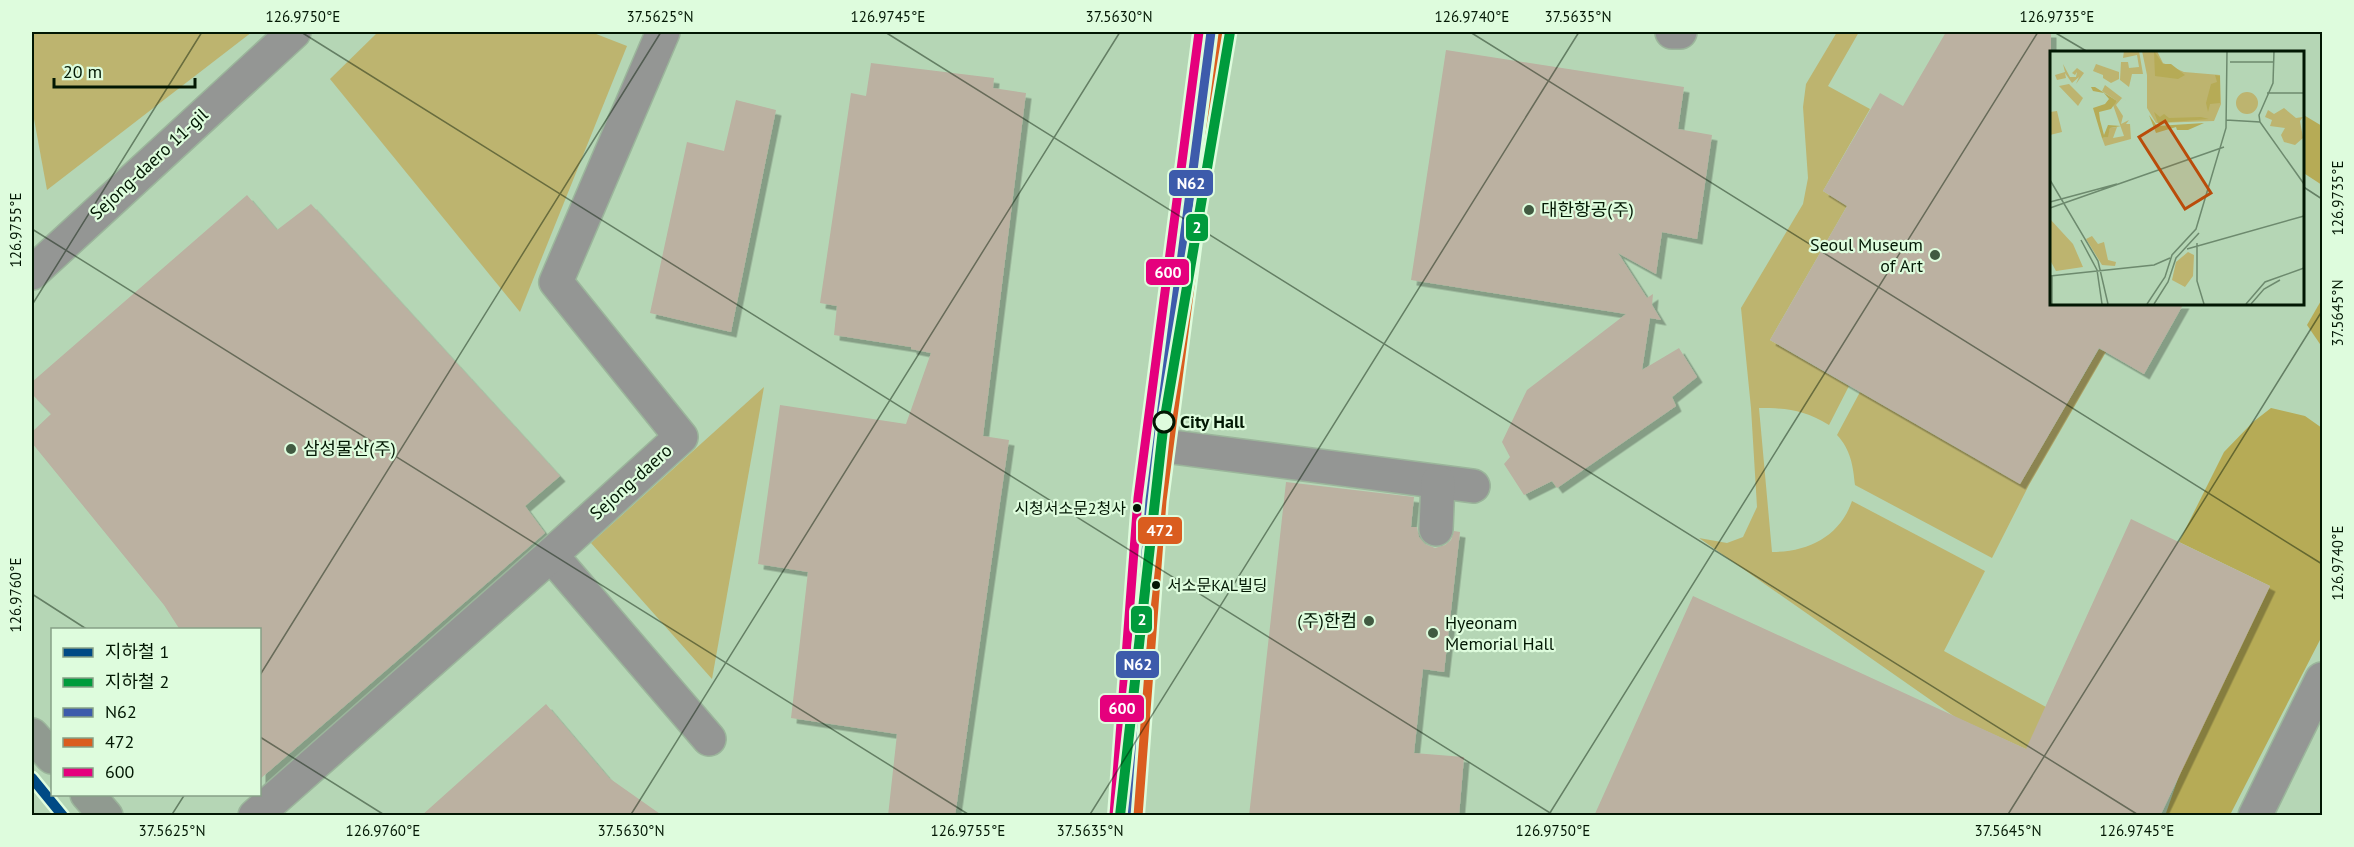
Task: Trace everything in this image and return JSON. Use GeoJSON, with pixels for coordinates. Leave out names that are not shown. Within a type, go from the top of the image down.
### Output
{"type":"FeatureCollection","features":[{"type":"Feature","properties":{"kind":"main road"},"geometry":{"type":"LineString","coordinates":[[1126,816],[1150,500],[1211,32]]}},
{"type":"Feature","properties":{"kind":"main road"},"geometry":{"type":"LineString","coordinates":[[32,735],[51,756]]}},
{"type":"Feature","properties":{"kind":"main road"},"geometry":{"type":"LineString","coordinates":[[88,796],[106,816]]}},
{"type":"Feature","properties":{"kind":"street","name":"Sejong-daero 11-gil"},"geometry":{"type":"LineString","coordinates":[[32,273],[294,32]]}},
{"type":"Feature","properties":{"kind":"street","name":"Sejong-daero"},"geometry":{"type":"LineString","coordinates":[[255,816],[681,437],[556,282],[663,32]]}},
{"type":"Feature","properties":{"kind":"street"},"geometry":{"type":"LineString","coordinates":[[1672,32],[1680,32]]}},
{"type":"Feature","properties":{"kind":"street"},"geometry":{"type":"LineString","coordinates":[[1157,446],[1473,486]]}},
{"type":"Feature","properties":{"kind":"street"},"geometry":{"type":"LineString","coordinates":[[1436,529],[1438,482]]}},
{"type":"Feature","properties":{"kind":"street"},"geometry":{"type":"LineString","coordinates":[[551,555],[709,739]]}},
{"type":"Feature","properties":{"kind":"street"},"geometry":{"type":"LineString","coordinates":[[2255,816],[2322,679]]}},
{"type":"Feature","properties":{"kind":"shaded area"},"geometry":{"type":"Polygon","coordinates":[[[32,32],[252,32],[47,190],[32,108],[32,32]]]}},
{"type":"Feature","properties":{"kind":"shaded area"},"geometry":{"type":"Polygon","coordinates":[[[378,32],[591,32],[627,46],[520,312],[330,79],[378,32]]]}},
{"type":"Feature","properties":{"kind":"shaded area"},"geometry":{"type":"Polygon","coordinates":[[[1837,32],[1859,32],[1828,86],[1870,109],[1823,191],[1847,206],[1770,340],[1849,386],[1829,425],[1812,416],[1795,411],[1759,408],[1772,552],[1798,549],[1821,540],[1840,524],[1852,501],[1985,571],[1944,651],[2046,707],[2028,750],[1955,717],[1699,538],[1727,543],[1743,537],[1757,507],[1751,408],[1741,308],[1803,204],[1808,178],[1803,107],[1806,84],[1837,32]]]}},
{"type":"Feature","properties":{"kind":"shaded area"},"geometry":{"type":"Polygon","coordinates":[[[2303,115],[2322,126],[2322,185],[2303,173],[2303,115]]]}},
{"type":"Feature","properties":{"kind":"shaded area"},"geometry":{"type":"Polygon","coordinates":[[[2322,299],[2322,347],[2307,325],[2322,299]]]}},
{"type":"Feature","properties":{"kind":"shaded area"},"geometry":{"type":"Polygon","coordinates":[[[2099,349],[2106,352],[2029,485],[1992,558],[1855,485],[1848,452],[1837,435],[1860,392],[2020,484],[2099,349]]]}},
{"type":"Feature","properties":{"kind":"shaded area"},"geometry":{"type":"Polygon","coordinates":[[[764,387],[712,679],[591,543],[764,387]]]}},
{"type":"Feature","properties":{"kind":"shaded area"},"geometry":{"type":"Polygon","coordinates":[[[2271,408],[2305,416],[2322,428],[2322,636],[2230,815],[2165,816],[2181,770],[2270,586],[2179,542],[2224,452],[2253,422],[2271,408]]]}},
{"type":"Feature","properties":{"kind":"building","name":"Seoul Museum of Art"},"geometry":{"type":"Polygon","coordinates":[[[1946,32],[2051,32],[2050,304],[2183,304],[2144,374],[2099,348],[2020,484],[1770,340],[1847,206],[1823,191],[1880,93],[1903,106],[1946,32]]]}},
{"type":"Feature","properties":{"kind":"building"},"geometry":{"type":"Polygon","coordinates":[[[1446,50],[1684,87],[1678,129],[1712,135],[1697,239],[1662,232],[1656,274],[1618,253],[1647,298],[1653,294],[1652,305],[1661,320],[1650,318],[1642,370],[1679,348],[1697,377],[1672,397],[1676,406],[1557,488],[1552,481],[1524,495],[1504,464],[1510,457],[1502,442],[1527,390],[1626,314],[1411,280],[1446,50]]]}},
{"type":"Feature","properties":{"kind":"building"},"geometry":{"type":"Polygon","coordinates":[[[871,63],[994,78],[993,88],[1026,93],[983,436],[1009,440],[955,816],[888,816],[897,734],[791,718],[808,572],[758,564],[780,405],[906,424],[931,353],[911,349],[911,347],[834,335],[837,306],[820,303],[851,93],[866,96],[871,63]]]}},
{"type":"Feature","properties":{"kind":"building"},"geometry":{"type":"Polygon","coordinates":[[[736,100],[776,110],[731,332],[650,313],[687,142],[724,151],[736,100]]]}},
{"type":"Feature","properties":{"kind":"building"},"geometry":{"type":"Polygon","coordinates":[[[247,195],[277,230],[311,204],[560,476],[525,506],[545,533],[261,778],[261,628],[179,628],[164,605],[32,443],[32,432],[51,414],[32,394],[32,382],[247,195]]]}},
{"type":"Feature","properties":{"kind":"building"},"geometry":{"type":"Polygon","coordinates":[[[1286,482],[1414,497],[1411,527],[1417,527],[1419,537],[1425,544],[1435,548],[1451,540],[1454,531],[1460,532],[1444,672],[1423,669],[1414,753],[1464,757],[1459,816],[1249,816],[1286,482]]]}},
{"type":"Feature","properties":{"kind":"building"},"geometry":{"type":"Polygon","coordinates":[[[2131,519],[2270,586],[2160,816],[1594,816],[1693,596],[2026,749],[2131,519]]]}},
{"type":"Feature","properties":{"kind":"building"},"geometry":{"type":"Polygon","coordinates":[[[546,704],[609,778],[663,816],[421,816],[546,704]]]}},
{"type":"Feature","properties":{"kind":"metro line","name":"2"},"geometry":{"type":"LineString","coordinates":[[1120,816],[1163,429],[1230,32]]}},
{"type":"Feature","properties":{"kind":"metro line","name":"1"},"geometry":{"type":"LineString","coordinates":[[32,778],[63,816]]}},
{"type":"Feature","properties":{"kind":"transit line","name":"600"},"geometry":{"type":"LineString","coordinates":[[1114,815],[1138,498],[1199,32]]}},
{"type":"Feature","properties":{"kind":"transit line","name":"N62"},"geometry":{"type":"LineString","coordinates":[[1126,816],[1150,500],[1211,32]]}},
{"type":"Feature","properties":{"kind":"transit line","name":"472"},"geometry":{"type":"LineString","coordinates":[[1138,816],[1162,501],[1223,34]]}},
{"type":"Feature","properties":{"kind":"place","name":"대한항공(주)"},"geometry":{"type":"Point","coordinates":[1529,210]}},
{"type":"Feature","properties":{"kind":"place","name":"Seoul Museum of Art"},"geometry":{"type":"Point","coordinates":[1935,255]}},
{"type":"Feature","properties":{"kind":"place","name":"City Hall"},"geometry":{"type":"Point","coordinates":[1164,422]}},
{"type":"Feature","properties":{"kind":"place","name":"삼성물산(주)"},"geometry":{"type":"Point","coordinates":[291,449]}},
{"type":"Feature","properties":{"kind":"place","name":"시청서소문2청사"},"geometry":{"type":"Point","coordinates":[1137,508]}},
{"type":"Feature","properties":{"kind":"place","name":"서소문KAL빌딩"},"geometry":{"type":"Point","coordinates":[1156,585]}},
{"type":"Feature","properties":{"kind":"place","name":"(주)한컴"},"geometry":{"type":"Point","coordinates":[1369,621]}},
{"type":"Feature","properties":{"kind":"place","name":"Hyeonam Memorial Hall"},"geometry":{"type":"Point","coordinates":[1433,633]}}]}
